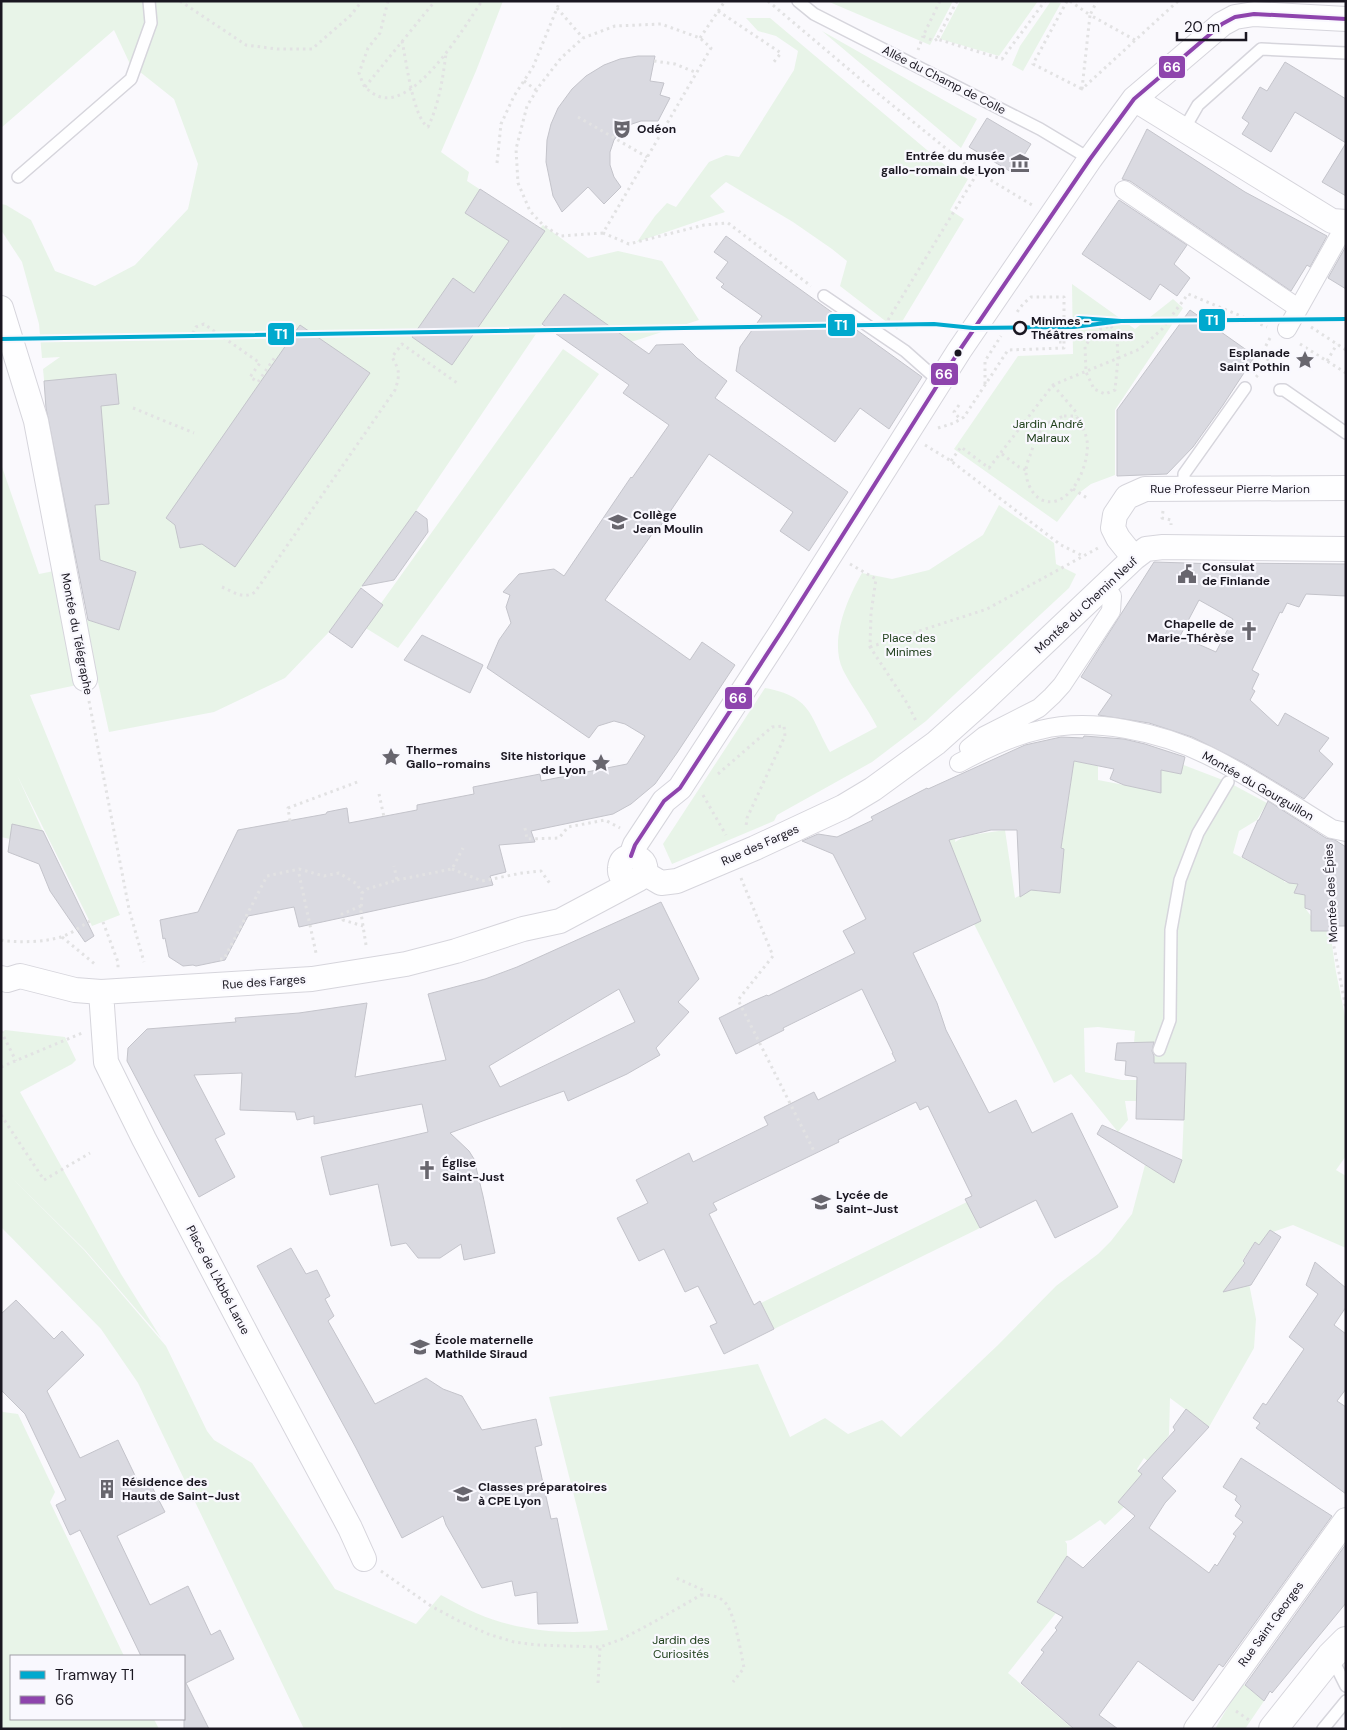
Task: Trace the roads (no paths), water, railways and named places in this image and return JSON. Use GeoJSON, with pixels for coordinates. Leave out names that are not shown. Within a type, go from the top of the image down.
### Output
{"type":"FeatureCollection","features":[{"type":"Feature","properties":{"kind":"main road"},"geometry":{"type":"LineString","coordinates":[[1261,1725],[1338,1649]]}},
{"type":"Feature","properties":{"kind":"street"},"geometry":{"type":"LineString","coordinates":[[635,869],[677,802],[680,788],[868,494],[914,438],[940,382],[1090,159],[1134,99],[1222,24],[1252,8],[1346,19]]}},
{"type":"Feature","properties":{"kind":"street"},"geometry":{"type":"LineString","coordinates":[[1124,190],[1292,319],[1346,223],[1332,221],[1183,131],[1134,99]]}},
{"type":"Feature","properties":{"kind":"street","name":"Montée du Télégraphe"},"geometry":{"type":"LineString","coordinates":[[1,308],[36,422],[85,679]]}},
{"type":"Feature","properties":{"kind":"street","name":"Rue Professeur Pierre Marion"},"geometry":{"type":"LineString","coordinates":[[1134,558],[1118,538],[1113,528],[1115,515],[1127,496],[1145,489],[1346,488]]}},
{"type":"Feature","properties":{"kind":"street","name":"Montée du Chemin Neuf"},"geometry":{"type":"LineString","coordinates":[[873,789],[936,743],[1134,558],[1146,549],[1163,547],[1346,550]]}},
{"type":"Feature","properties":{"kind":"street","name":"Montée du Gourguillon"},"geometry":{"type":"LineString","coordinates":[[1104,587],[1112,596],[1111,611],[1062,685],[1039,708],[979,740],[969,748],[966,760],[985,749],[1021,736],[1052,728],[1083,726],[1141,731],[1167,738],[1207,755],[1332,830],[1346,832]]}},
{"type":"Feature","properties":{"kind":"street","name":"Rue des Farges"},"geometry":{"type":"LineString","coordinates":[[1,978],[7,980],[20,976],[75,990],[101,992],[312,979],[406,964],[560,921],[635,869],[661,883],[677,881],[755,848],[843,807],[873,789]]}},
{"type":"Feature","properties":{"kind":"street","name":"Place de L'Abbé Larue"},"geometry":{"type":"LineString","coordinates":[[101,992],[106,1062],[148,1148],[350,1528],[364,1559]]}},
{"type":"Feature","properties":{"kind":"street","name":"Rue Saint Georges"},"geometry":{"type":"LineString","coordinates":[[1196,1729],[1346,1520]]}},
{"type":"Feature","properties":{"kind":"lane"},"geometry":{"type":"LineString","coordinates":[[18,177],[131,79],[151,23],[149,1]]}},
{"type":"Feature","properties":{"kind":"lane","name":"Allée du Champ de Colle"},"geometry":{"type":"LineString","coordinates":[[798,1],[814,14],[1040,129],[1090,159]]}},
{"type":"Feature","properties":{"kind":"lane"},"geometry":{"type":"LineString","coordinates":[[1183,131],[1198,105],[1261,49],[1346,53]]}},
{"type":"Feature","properties":{"kind":"lane"},"geometry":{"type":"LineString","coordinates":[[824,296],[905,351],[940,382]]}},
{"type":"Feature","properties":{"kind":"lane"},"geometry":{"type":"LineString","coordinates":[[1184,489],[1184,474],[1245,388]]}},
{"type":"Feature","properties":{"kind":"lane"},"geometry":{"type":"LineString","coordinates":[[1280,390],[1284,390],[1346,433]]}},
{"type":"Feature","properties":{"kind":"lane"},"geometry":{"type":"LineString","coordinates":[[1159,1050],[1170,1020],[1171,930],[1180,880],[1198,833],[1228,782]]}},
{"type":"Feature","properties":{"kind":"lane"},"geometry":{"type":"LineString","coordinates":[[1338,1649],[1346,1686]]}},
{"type":"Feature","properties":{"kind":"lane"},"geometry":{"type":"LineString","coordinates":[[1323,1729],[1346,1702]]}},
{"type":"Feature","properties":{"kind":"tram line","name":"T1"},"geometry":{"type":"LineString","coordinates":[[1078,318],[1121,321],[1346,319]]}},
{"type":"Feature","properties":{"kind":"tram line","name":"T1"},"geometry":{"type":"LineString","coordinates":[[1,339],[934,324],[973,328],[1074,327],[1121,321]]}},
{"type":"Feature","properties":{"kind":"place","name":"Odéon"},"geometry":{"type":"Point","coordinates":[622,129]}},
{"type":"Feature","properties":{"kind":"place","name":"Entrée du musée gallo-romain de Lyon"},"geometry":{"type":"Point","coordinates":[1020,163]}},
{"type":"Feature","properties":{"kind":"place","name":"Minimes - Théâtres romains"},"geometry":{"type":"Point","coordinates":[1020,328]}},
{"type":"Feature","properties":{"kind":"place","name":"Esplanade Saint Pothin"},"geometry":{"type":"Point","coordinates":[1305,360]}},
{"type":"Feature","properties":{"kind":"place","name":"Collège Jean Moulin"},"geometry":{"type":"Point","coordinates":[618,522]}},
{"type":"Feature","properties":{"kind":"place","name":"Consulat de Finlande"},"geometry":{"type":"Point","coordinates":[1187,574]}},
{"type":"Feature","properties":{"kind":"place","name":"Chapelle de Marie-Thérèse"},"geometry":{"type":"Point","coordinates":[1249,631]}},
{"type":"Feature","properties":{"kind":"place","name":"Thermes Gallo-romains"},"geometry":{"type":"Point","coordinates":[391,757]}},
{"type":"Feature","properties":{"kind":"place","name":"Site historique de Lyon"},"geometry":{"type":"Point","coordinates":[601,763]}},
{"type":"Feature","properties":{"kind":"place","name":"Église Saint-Just"},"geometry":{"type":"Point","coordinates":[427,1170]}},
{"type":"Feature","properties":{"kind":"place","name":"Lycée de Saint-Just"},"geometry":{"type":"Point","coordinates":[821,1202]}},
{"type":"Feature","properties":{"kind":"place","name":"École maternelle Mathilde Siraud"},"geometry":{"type":"Point","coordinates":[420,1347]}},
{"type":"Feature","properties":{"kind":"place","name":"Résidence des Hauts de Saint-Just"},"geometry":{"type":"Point","coordinates":[107,1489]}},
{"type":"Feature","properties":{"kind":"place","name":"Classes préparatoires à CPE Lyon"},"geometry":{"type":"Point","coordinates":[463,1494]}},
{"type":"Feature","properties":{"kind":"park label","name":"Jardin André Malraux"},"geometry":{"type":"Point","coordinates":[1048,431]}},
{"type":"Feature","properties":{"kind":"park label","name":"Place des Minimes"},"geometry":{"type":"Point","coordinates":[909,645]}},
{"type":"Feature","properties":{"kind":"park label","name":"Jardin des Curiosités"},"geometry":{"type":"Point","coordinates":[681,1647]}}]}
